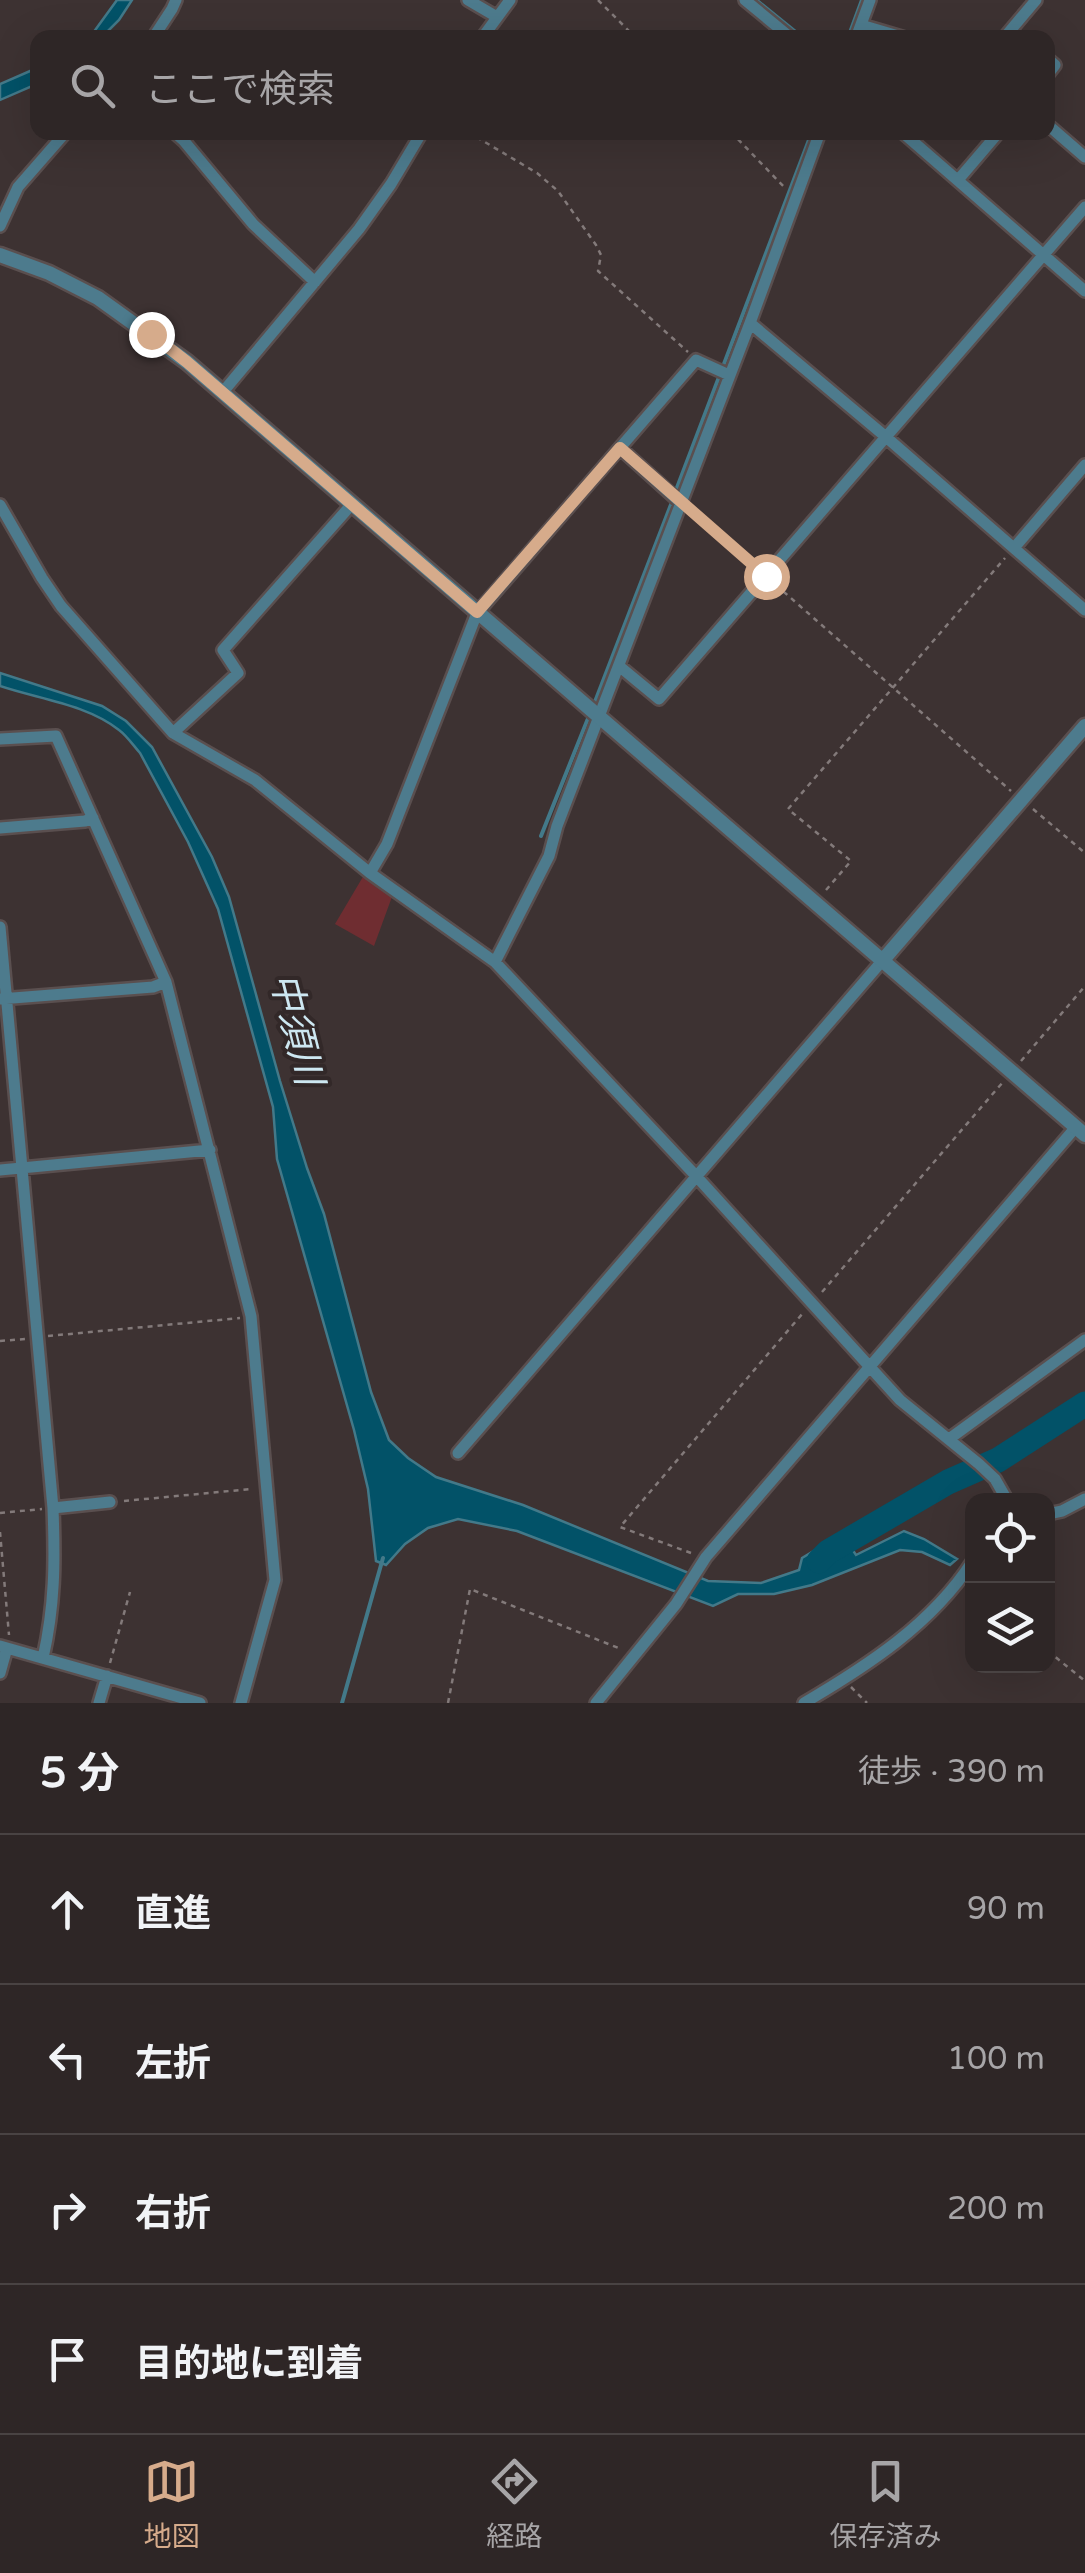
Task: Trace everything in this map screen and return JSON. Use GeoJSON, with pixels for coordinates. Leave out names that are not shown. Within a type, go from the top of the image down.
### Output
{"type":"FeatureCollection","features":[{"type":"Feature","properties":{"kind":"street"},"geometry":{"type":"LineString","coordinates":[[158,30],[176,0]]}},
{"type":"Feature","properties":{"kind":"street"},"geometry":{"type":"LineString","coordinates":[[468,0],[497,17]]}},
{"type":"Feature","properties":{"kind":"street"},"geometry":{"type":"LineString","coordinates":[[488,30],[510,0]]}},
{"type":"Feature","properties":{"kind":"street"},"geometry":{"type":"LineString","coordinates":[[745,0],[781,30]]}},
{"type":"Feature","properties":{"kind":"street"},"geometry":{"type":"LineString","coordinates":[[858,30],[870,0]]}},
{"type":"Feature","properties":{"kind":"street"},"geometry":{"type":"LineString","coordinates":[[1015,30],[1036,0]]}},
{"type":"Feature","properties":{"kind":"street"},"geometry":{"type":"LineString","coordinates":[[1055,130],[1085,157]]}},
{"type":"Feature","properties":{"kind":"street"},"geometry":{"type":"LineString","coordinates":[[0,226],[18,187],[59,140]]}},
{"type":"Feature","properties":{"kind":"street"},"geometry":{"type":"LineString","coordinates":[[183,140],[252,224],[314,282]]}},
{"type":"Feature","properties":{"kind":"street"},"geometry":{"type":"LineString","coordinates":[[222,393],[380,200],[417,140]]}},
{"type":"Feature","properties":{"kind":"street"},"geometry":{"type":"LineString","coordinates":[[495,962],[549,856],[817,140]]}},
{"type":"Feature","properties":{"kind":"street"},"geometry":{"type":"LineString","coordinates":[[922,140],[958,180],[1085,291]]}},
{"type":"Feature","properties":{"kind":"street"},"geometry":{"type":"LineString","coordinates":[[958,180],[992,140]]}},
{"type":"Feature","properties":{"kind":"street"},"geometry":{"type":"LineString","coordinates":[[619,666],[659,698],[1085,207]]}},
{"type":"Feature","properties":{"kind":"street"},"geometry":{"type":"LineString","coordinates":[[0,254],[98,298],[151,334],[1081,1131],[704,1560],[676,1604],[596,1703]]}},
{"type":"Feature","properties":{"kind":"street"},"geometry":{"type":"LineString","coordinates":[[750,323],[1085,610]]}},
{"type":"Feature","properties":{"kind":"street"},"geometry":{"type":"LineString","coordinates":[[370,874],[387,844],[477,612],[696,360],[729,374]]}},
{"type":"Feature","properties":{"kind":"street"},"geometry":{"type":"LineString","coordinates":[[620,448],[681,502]]}},
{"type":"Feature","properties":{"kind":"street"},"geometry":{"type":"LineString","coordinates":[[1014,548],[1085,465]]}},
{"type":"Feature","properties":{"kind":"street"},"geometry":{"type":"LineString","coordinates":[[173,733],[238,674],[223,650],[352,504]]}},
{"type":"Feature","properties":{"kind":"street"},"geometry":{"type":"LineString","coordinates":[[0,505],[62,606],[173,733],[255,780],[370,874],[495,962],[870,1367],[920,1418],[979,1464],[1002,1493]]}},
{"type":"Feature","properties":{"kind":"street"},"geometry":{"type":"LineString","coordinates":[[458,1452],[1085,726]]}},
{"type":"Feature","properties":{"kind":"street"},"geometry":{"type":"LineString","coordinates":[[0,739],[56,736],[166,982],[210,1150],[251,1316],[276,1580],[241,1703]]}},
{"type":"Feature","properties":{"kind":"street"},"geometry":{"type":"LineString","coordinates":[[0,828],[94,818]]}},
{"type":"Feature","properties":{"kind":"street"},"geometry":{"type":"LineString","coordinates":[[0,927],[3,998],[53,1508],[52,1617],[43,1658]]}},
{"type":"Feature","properties":{"kind":"street"},"geometry":{"type":"LineString","coordinates":[[3,998],[153,987],[166,982]]}},
{"type":"Feature","properties":{"kind":"street"},"geometry":{"type":"LineString","coordinates":[[0,1170],[210,1150]]}},
{"type":"Feature","properties":{"kind":"street"},"geometry":{"type":"LineString","coordinates":[[949,1439],[1085,1340]]}},
{"type":"Feature","properties":{"kind":"street"},"geometry":{"type":"LineString","coordinates":[[1055,1512],[1085,1499]]}},
{"type":"Feature","properties":{"kind":"street"},"geometry":{"type":"LineString","coordinates":[[53,1508],[110,1502]]}},
{"type":"Feature","properties":{"kind":"street"},"geometry":{"type":"LineString","coordinates":[[804,1703],[879,1655],[934,1610],[965,1571]]}},
{"type":"Feature","properties":{"kind":"street"},"geometry":{"type":"LineString","coordinates":[[0,1673],[5,1648],[200,1703]]}},
{"type":"Feature","properties":{"kind":"street"},"geometry":{"type":"LineString","coordinates":[[100,1703],[106,1676]]}},
{"type":"Feature","properties":{"kind":"path"},"geometry":{"type":"LineString","coordinates":[[598,0],[628,30]]}},
{"type":"Feature","properties":{"kind":"path"},"geometry":{"type":"LineString","coordinates":[[481,140],[537,173],[558,191],[596,245],[601,256],[598,271],[696,360]]}},
{"type":"Feature","properties":{"kind":"path"},"geometry":{"type":"LineString","coordinates":[[739,140],[795,199]]}},
{"type":"Feature","properties":{"kind":"path"},"geometry":{"type":"LineString","coordinates":[[681,502],[1085,853]]}},
{"type":"Feature","properties":{"kind":"path"},"geometry":{"type":"LineString","coordinates":[[815,902],[851,861],[788,809],[1014,548]]}},
{"type":"Feature","properties":{"kind":"path"},"geometry":{"type":"LineString","coordinates":[[704,1560],[620,1527],[1085,986]]}},
{"type":"Feature","properties":{"kind":"path"},"geometry":{"type":"LineString","coordinates":[[0,1341],[251,1316]]}},
{"type":"Feature","properties":{"kind":"path"},"geometry":{"type":"LineString","coordinates":[[110,1502],[267,1487]]}},
{"type":"Feature","properties":{"kind":"path"},"geometry":{"type":"LineString","coordinates":[[0,1513],[53,1508]]}},
{"type":"Feature","properties":{"kind":"path"},"geometry":{"type":"LineString","coordinates":[[0,1532],[5,1648]]}},
{"type":"Feature","properties":{"kind":"path"},"geometry":{"type":"LineString","coordinates":[[448,1703],[470,1589],[635,1654]]}},
{"type":"Feature","properties":{"kind":"path"},"geometry":{"type":"LineString","coordinates":[[106,1676],[130,1592]]}},
{"type":"Feature","properties":{"kind":"path"},"geometry":{"type":"LineString","coordinates":[[1055,1656],[1085,1680]]}},
{"type":"Feature","properties":{"kind":"path"},"geometry":{"type":"LineString","coordinates":[[842,1681],[868,1703]]}},
{"type":"Feature","properties":{"kind":"shaded area"},"geometry":{"type":"Polygon","coordinates":[[[364,875],[393,894],[374,946],[335,924],[364,875]]]}},
{"type":"Feature","properties":{"kind":"water"},"geometry":{"type":"Polygon","coordinates":[[[117,0],[132,0],[109,30],[95,30],[117,0]]]}},
{"type":"Feature","properties":{"kind":"water"},"geometry":{"type":"Polygon","coordinates":[[[30,71],[30,87],[0,100],[0,84],[30,71]]]}},
{"type":"Feature","properties":{"kind":"water"},"geometry":{"type":"Polygon","coordinates":[[[0,673],[102,706],[126,721],[152,747],[212,857],[229,897],[280,1081],[324,1214],[371,1392],[389,1440],[408,1458],[436,1477],[523,1505],[708,1581],[761,1583],[799,1570],[802,1558],[842,1534],[856,1555],[904,1531],[957,1559],[950,1565],[922,1552],[900,1550],[812,1585],[774,1594],[738,1594],[713,1606],[517,1531],[458,1519],[428,1528],[405,1544],[386,1565],[376,1561],[368,1489],[354,1430],[277,1159],[273,1107],[218,909],[188,842],[140,753],[127,738],[92,714],[0,686],[0,673]]]}},
{"type":"Feature","properties":{"kind":"waterway"},"geometry":{"type":"LineString","coordinates":[[756,0],[793,30]]}},
{"type":"Feature","properties":{"kind":"waterway"},"geometry":{"type":"LineString","coordinates":[[851,30],[862,0]]}},
{"type":"Feature","properties":{"kind":"waterway"},"geometry":{"type":"LineString","coordinates":[[675,493],[809,140]]}},
{"type":"Feature","properties":{"kind":"waterway"},"geometry":{"type":"LineString","coordinates":[[593,707],[672,502]]}},
{"type":"Feature","properties":{"kind":"waterway"},"geometry":{"type":"LineString","coordinates":[[541,836],[589,716]]}},
{"type":"Feature","properties":{"kind":"waterway"},"geometry":{"type":"LineString","coordinates":[[819,1561],[948,1482],[998,1460],[1085,1404]]}},
{"type":"Feature","properties":{"kind":"waterway"},"geometry":{"type":"LineString","coordinates":[[342,1703],[383,1558]]}},
{"type":"Feature","properties":{"kind":"route"},"geometry":{"type":"LineString","coordinates":[[151,334],[477,612],[620,448],[766,576]]}},
{"type":"Feature","properties":{"kind":"water label","name":"中須川"},"geometry":{"type":"Point","coordinates":[296,1029]}}]}
